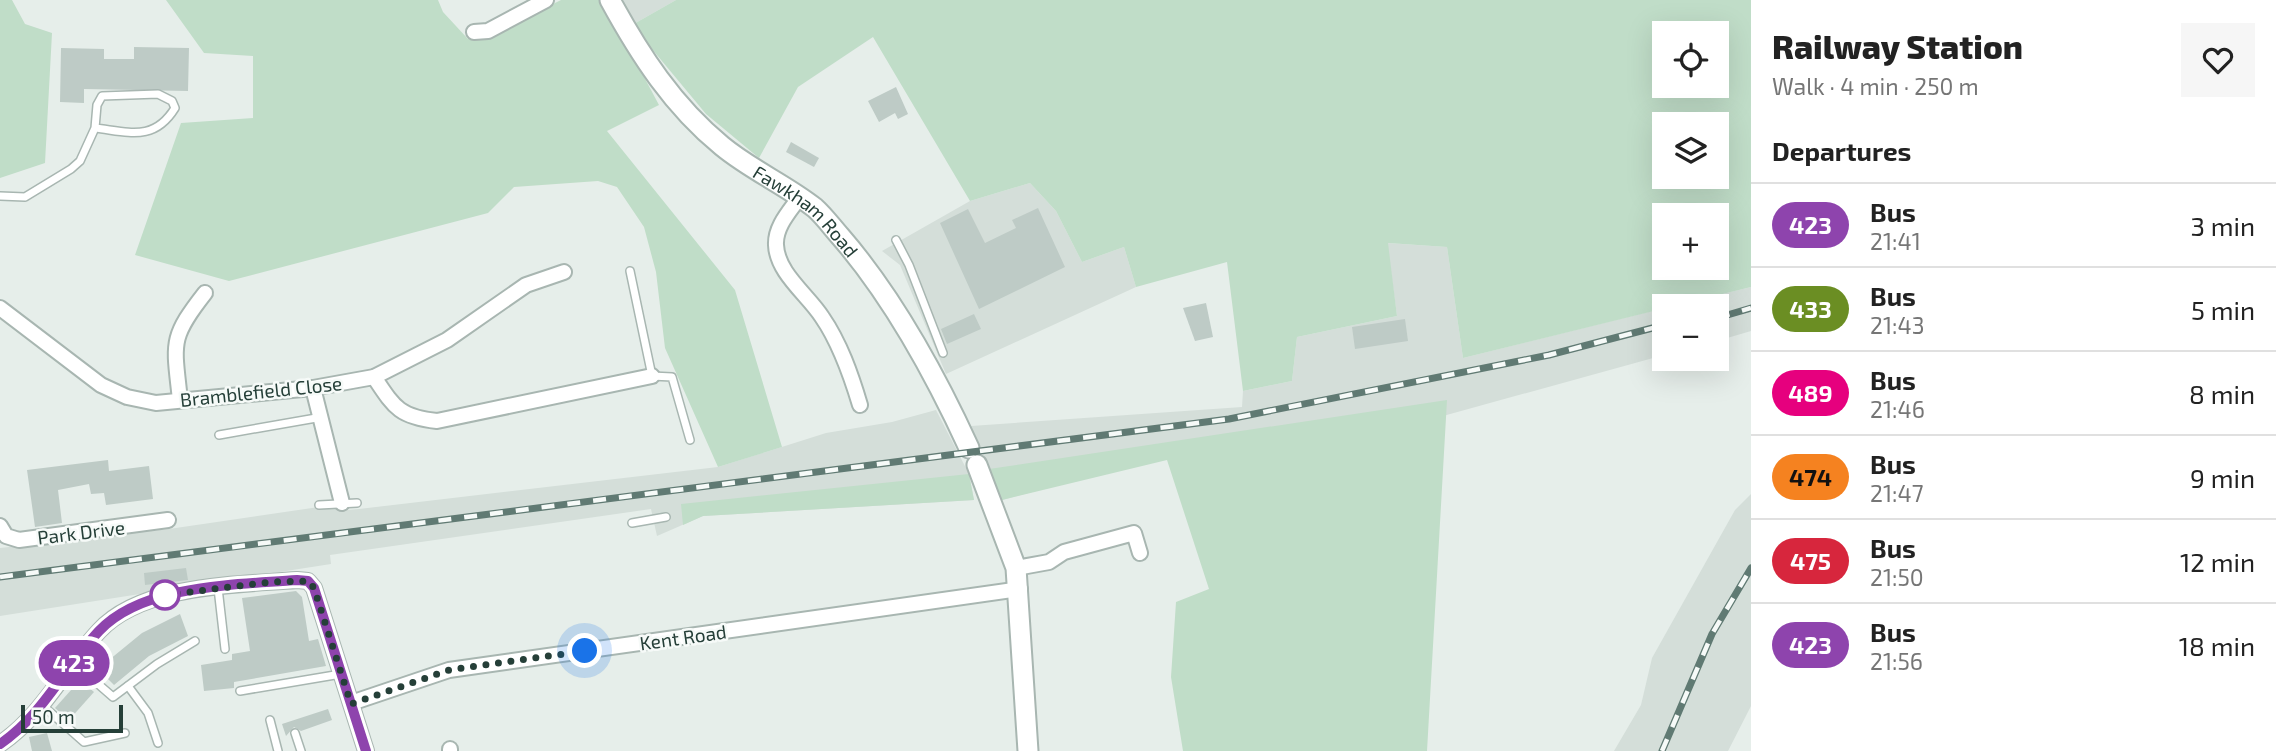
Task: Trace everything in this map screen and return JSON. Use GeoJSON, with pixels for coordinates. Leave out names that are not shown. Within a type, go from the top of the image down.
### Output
{"type":"FeatureCollection","features":[{"type":"Feature","properties":{"kind":"street"},"geometry":{"type":"LineString","coordinates":[[474,32],[488,31],[546,0]]}},
{"type":"Feature","properties":{"kind":"street","name":"Fawkham Road"},"geometry":{"type":"LineString","coordinates":[[610,0],[635,46],[682,111],[724,148],[816,209],[855,253],[890,303],[932,374],[973,457],[1016,568],[1020,589],[1028,751]]}},
{"type":"Feature","properties":{"kind":"street"},"geometry":{"type":"LineString","coordinates":[[799,198],[777,233],[780,261],[823,318],[850,372],[860,405]]}},
{"type":"Feature","properties":{"kind":"street","name":"Bramblefield Close"},"geometry":{"type":"LineString","coordinates":[[0,308],[101,385],[127,397],[156,403],[313,388],[374,377],[447,340],[526,285],[564,272]]}},
{"type":"Feature","properties":{"kind":"street"},"geometry":{"type":"LineString","coordinates":[[180,400],[174,347],[181,323],[205,293]]}},
{"type":"Feature","properties":{"kind":"street"},"geometry":{"type":"LineString","coordinates":[[374,377],[392,405],[410,418],[437,421],[652,376]]}},
{"type":"Feature","properties":{"kind":"street"},"geometry":{"type":"LineString","coordinates":[[313,388],[349,503]]}},
{"type":"Feature","properties":{"kind":"street","name":"Park Drive"},"geometry":{"type":"LineString","coordinates":[[0,526],[6,536],[16,540],[167,520]]}},
{"type":"Feature","properties":{"kind":"street"},"geometry":{"type":"LineString","coordinates":[[1016,568],[1049,562],[1063,552],[1134,533],[1140,553]]}},
{"type":"Feature","properties":{"kind":"street"},"geometry":{"type":"LineString","coordinates":[[0,744],[14,734],[41,705],[98,632],[125,609],[165,595],[308,581],[314,588],[366,751]]}},
{"type":"Feature","properties":{"kind":"street","name":"Kent Road"},"geometry":{"type":"LineString","coordinates":[[351,704],[449,670],[1020,589]]}},
{"type":"Feature","properties":{"kind":"lane"},"geometry":{"type":"LineString","coordinates":[[0,196],[25,197],[80,161],[96,128],[97,104],[102,96],[158,94],[172,101],[175,108],[159,129],[138,133],[96,128]]}},
{"type":"Feature","properties":{"kind":"lane"},"geometry":{"type":"LineString","coordinates":[[895,240],[909,265],[943,353]]}},
{"type":"Feature","properties":{"kind":"lane"},"geometry":{"type":"LineString","coordinates":[[630,271],[652,376],[672,377],[690,440]]}},
{"type":"Feature","properties":{"kind":"lane"},"geometry":{"type":"LineString","coordinates":[[219,435],[323,417]]}},
{"type":"Feature","properties":{"kind":"lane"},"geometry":{"type":"LineString","coordinates":[[319,505],[349,503]]}},
{"type":"Feature","properties":{"kind":"lane"},"geometry":{"type":"LineString","coordinates":[[632,523],[666,517]]}},
{"type":"Feature","properties":{"kind":"lane"},"geometry":{"type":"LineString","coordinates":[[218,588],[225,649]]}},
{"type":"Feature","properties":{"kind":"lane"},"geometry":{"type":"LineString","coordinates":[[74,663],[113,697],[195,641]]}},
{"type":"Feature","properties":{"kind":"lane"},"geometry":{"type":"LineString","coordinates":[[240,691],[341,674]]}},
{"type":"Feature","properties":{"kind":"lane"},"geometry":{"type":"LineString","coordinates":[[128,686],[148,713],[158,743]]}},
{"type":"Feature","properties":{"kind":"lane"},"geometry":{"type":"LineString","coordinates":[[41,705],[87,743],[125,733]]}},
{"type":"Feature","properties":{"kind":"lane"},"geometry":{"type":"LineString","coordinates":[[270,720],[278,751]]}},
{"type":"Feature","properties":{"kind":"lane"},"geometry":{"type":"LineString","coordinates":[[296,733],[301,751]]}},
{"type":"Feature","properties":{"kind":"shaded area"},"geometry":{"type":"Polygon","coordinates":[[[623,0],[676,0],[632,25],[623,0]]]}},
{"type":"Feature","properties":{"kind":"shaded area"},"geometry":{"type":"Polygon","coordinates":[[[1030,183],[1056,211],[1082,262],[1124,247],[1136,287],[946,374],[900,265],[882,251],[970,201],[1030,183]]]}},
{"type":"Feature","properties":{"kind":"shaded area"},"geometry":{"type":"Polygon","coordinates":[[[1387,243],[1447,247],[1463,358],[1652,311],[1652,358],[1443,416],[1213,444],[1002,500],[971,426],[1242,407],[1243,391],[1292,381],[1297,337],[1397,316],[1387,243]]]}},
{"type":"Feature","properties":{"kind":"shaded area"},"geometry":{"type":"Polygon","coordinates":[[[1751,287],[1751,331],[1729,337],[1729,294],[1722,294],[1751,287]]]}},
{"type":"Feature","properties":{"kind":"shaded area"},"geometry":{"type":"Polygon","coordinates":[[[936,410],[969,474],[974,500],[703,516],[657,536],[651,509],[330,555],[331,564],[0,616],[0,548],[169,529],[346,503],[347,510],[359,509],[718,467],[826,433],[892,422],[936,410]]]}},
{"type":"Feature","properties":{"kind":"shaded area"},"geometry":{"type":"Polygon","coordinates":[[[1751,494],[1751,706],[1728,751],[1614,751],[1641,705],[1652,658],[1735,510],[1751,494]]]}},
{"type":"Feature","properties":{"kind":"green space"},"geometry":{"type":"Polygon","coordinates":[[[0,0],[12,0],[25,24],[52,33],[45,163],[0,178],[0,0]]]}},
{"type":"Feature","properties":{"kind":"green space"},"geometry":{"type":"Polygon","coordinates":[[[166,0],[438,0],[443,12],[468,39],[488,37],[561,0],[603,0],[659,105],[607,131],[735,290],[782,447],[718,467],[665,348],[656,272],[644,227],[617,187],[598,181],[514,187],[488,213],[229,281],[135,255],[181,123],[253,118],[253,56],[204,53],[166,0]]]}},
{"type":"Feature","properties":{"kind":"green space"},"geometry":{"type":"Polygon","coordinates":[[[676,0],[1751,0],[1751,287],[1723,294],[1652,294],[1652,311],[1463,358],[1447,247],[1388,243],[1397,316],[1297,337],[1292,381],[1243,391],[1227,262],[1136,287],[1124,247],[1082,262],[1056,211],[1030,183],[970,201],[873,37],[798,87],[759,158],[706,114],[632,25],[676,0]]]}},
{"type":"Feature","properties":{"kind":"green space"},"geometry":{"type":"Polygon","coordinates":[[[1447,400],[1427,751],[1183,751],[1171,677],[1176,602],[1209,589],[1167,460],[1002,500],[989,469],[1447,400]]]}},
{"type":"Feature","properties":{"kind":"green space"},"geometry":{"type":"Polygon","coordinates":[[[969,474],[974,500],[703,516],[683,525],[681,504],[969,474]]]}},
{"type":"Feature","properties":{"kind":"building"},"geometry":{"type":"Polygon","coordinates":[[[134,47],[189,48],[188,91],[84,89],[84,103],[60,102],[61,48],[104,49],[104,59],[134,59],[134,47]]]}},
{"type":"Feature","properties":{"kind":"building"},"geometry":{"type":"Polygon","coordinates":[[[896,87],[908,114],[898,119],[895,113],[879,122],[868,101],[896,87]]]}},
{"type":"Feature","properties":{"kind":"building"},"geometry":{"type":"Polygon","coordinates":[[[791,142],[819,158],[814,167],[786,152],[791,142]]]}},
{"type":"Feature","properties":{"kind":"building"},"geometry":{"type":"Polygon","coordinates":[[[1038,208],[1065,267],[979,309],[940,223],[968,209],[985,243],[1016,228],[1012,220],[1038,208]]]}},
{"type":"Feature","properties":{"kind":"building"},"geometry":{"type":"Polygon","coordinates":[[[1206,303],[1213,337],[1195,341],[1183,308],[1206,303]]]}},
{"type":"Feature","properties":{"kind":"building"},"geometry":{"type":"Polygon","coordinates":[[[974,314],[981,329],[947,344],[941,329],[974,314]]]}},
{"type":"Feature","properties":{"kind":"building"},"geometry":{"type":"Polygon","coordinates":[[[1405,319],[1408,341],[1355,349],[1352,327],[1405,319]]]}},
{"type":"Feature","properties":{"kind":"building"},"geometry":{"type":"Polygon","coordinates":[[[108,460],[109,471],[149,466],[153,499],[106,505],[104,493],[91,494],[89,484],[58,490],[62,523],[35,527],[27,470],[108,460]]]}},
{"type":"Feature","properties":{"kind":"building"},"geometry":{"type":"Polygon","coordinates":[[[186,568],[188,580],[145,585],[144,573],[186,568]]]}},
{"type":"Feature","properties":{"kind":"building"},"geometry":{"type":"Polygon","coordinates":[[[296,591],[302,597],[309,641],[318,639],[326,666],[234,682],[234,688],[204,691],[201,665],[232,660],[232,654],[250,651],[242,598],[296,591]]]}},
{"type":"Feature","properties":{"kind":"building"},"geometry":{"type":"Polygon","coordinates":[[[180,614],[188,636],[149,656],[114,685],[98,669],[142,633],[180,614]]]}},
{"type":"Feature","properties":{"kind":"building"},"geometry":{"type":"Polygon","coordinates":[[[80,680],[94,692],[69,720],[55,708],[80,680]]]}},
{"type":"Feature","properties":{"kind":"building"},"geometry":{"type":"Polygon","coordinates":[[[328,709],[332,720],[301,731],[294,727],[286,736],[282,724],[328,709]]]}},
{"type":"Feature","properties":{"kind":"building"},"geometry":{"type":"Polygon","coordinates":[[[47,733],[52,751],[32,751],[29,737],[47,733]]]}},
{"type":"Feature","properties":{"kind":"railway"},"geometry":{"type":"LineString","coordinates":[[1729,314],[1751,308]]}},
{"type":"Feature","properties":{"kind":"railway"},"geometry":{"type":"LineString","coordinates":[[0,577],[1229,419],[1549,355],[1652,328]]}},
{"type":"Feature","properties":{"kind":"railway"},"geometry":{"type":"LineString","coordinates":[[1662,751],[1712,634],[1751,568]]}},
{"type":"Feature","properties":{"kind":"bus line","name":"423"},"geometry":{"type":"LineString","coordinates":[[0,744],[14,734],[41,705],[98,632],[125,609],[165,595],[303,580],[308,581],[314,588],[366,751]]}},
{"type":"Feature","properties":{"kind":"route"},"geometry":{"type":"LineString","coordinates":[[165,595],[271,582],[308,581],[314,588],[351,704],[449,670],[585,651]]}}]}
